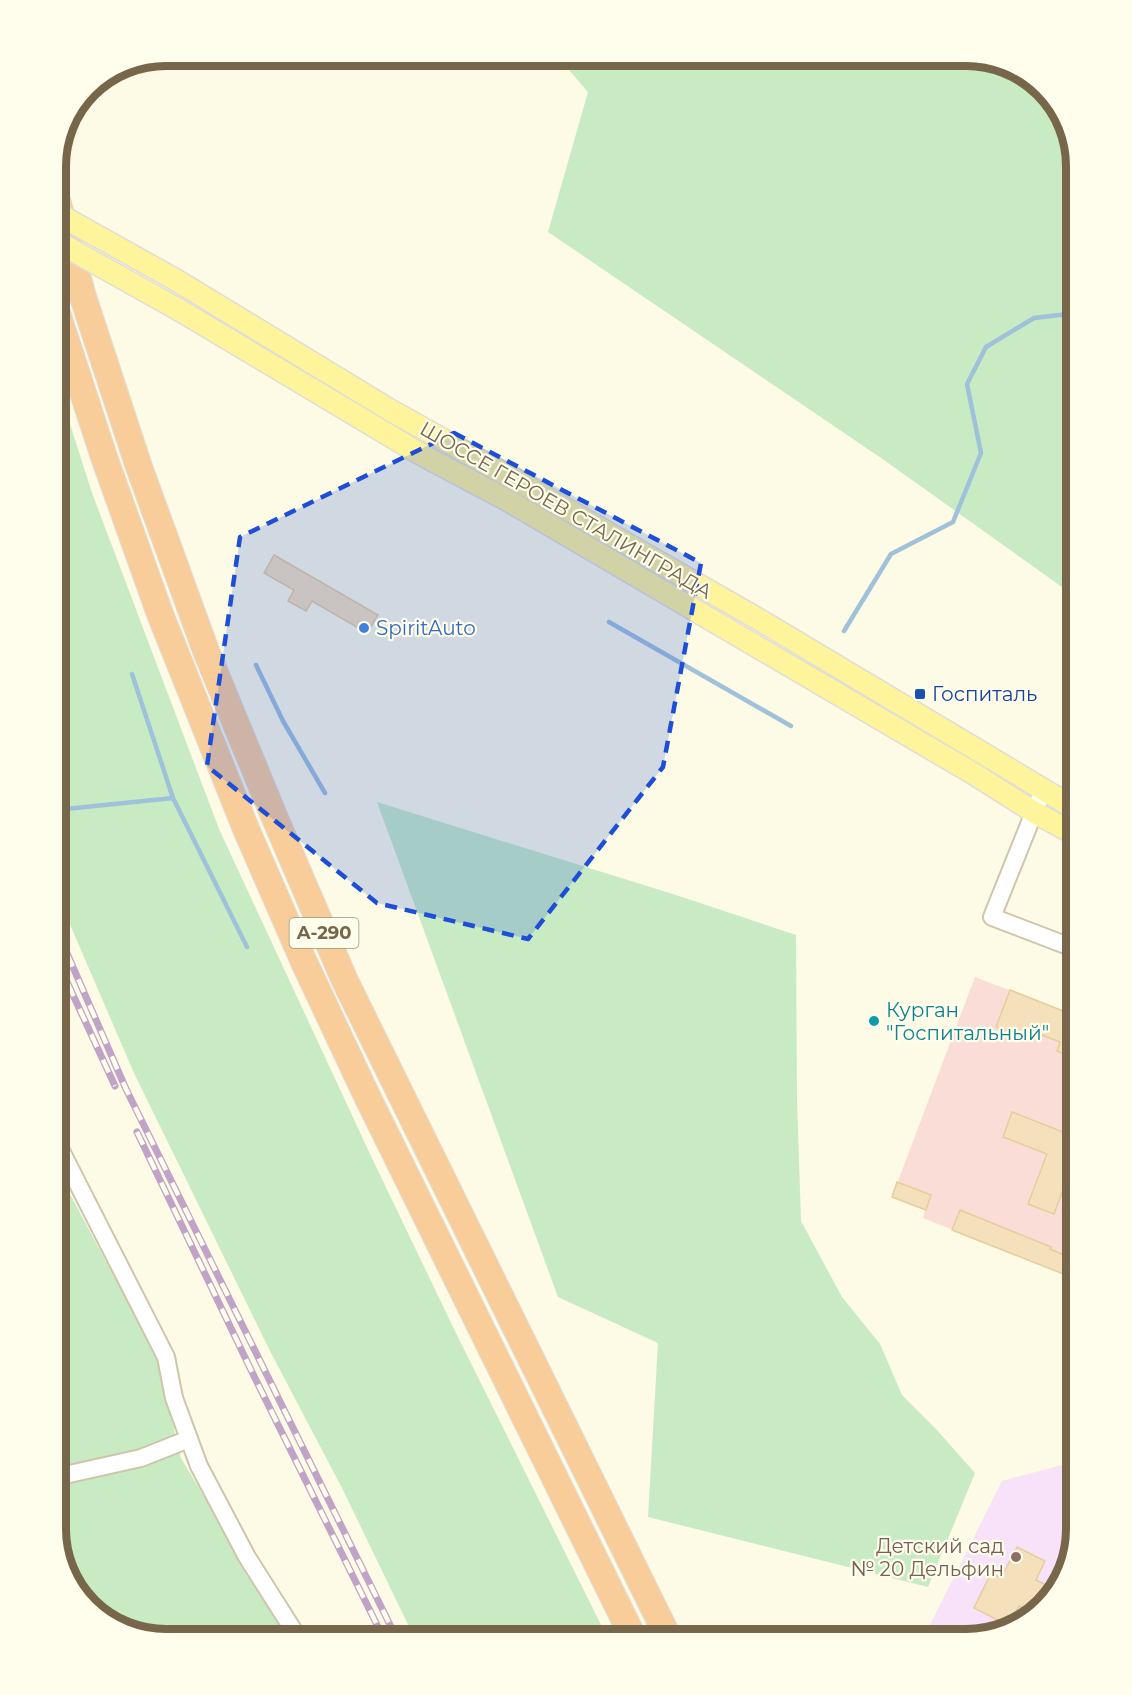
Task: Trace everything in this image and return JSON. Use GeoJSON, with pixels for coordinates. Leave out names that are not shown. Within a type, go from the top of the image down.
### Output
{"type":"FeatureCollection","features":[{"type":"Feature","properties":{"kind":"highway","name":"А-290"},"geometry":{"type":"LineString","coordinates":[[66,233],[83,297],[139,467],[206,651],[274,816],[345,981],[664,1629]]}},
{"type":"Feature","properties":{"kind":"highway","name":"А-290"},"geometry":{"type":"LineString","coordinates":[[66,341],[104,457],[160,614],[246,829],[299,951],[366,1094],[629,1629]]}},
{"type":"Feature","properties":{"kind":"main road","name":"ШОССЕ ГЕРОЕВ СТАЛИНГРАДА"},"geometry":{"type":"LineString","coordinates":[[66,219],[176,280],[390,410],[758,620],[1066,803]]}},
{"type":"Feature","properties":{"kind":"main road","name":"ШОССЕ ГЕРОЕВ СТАЛИНГРАДА"},"geometry":{"type":"LineString","coordinates":[[66,247],[181,311],[422,455],[507,500],[1066,829]]}},
{"type":"Feature","properties":{"kind":"street"},"geometry":{"type":"LineString","coordinates":[[1043,790],[992,917],[1066,945]]}},
{"type":"Feature","properties":{"kind":"street"},"geometry":{"type":"LineString","coordinates":[[66,1165],[166,1357],[174,1398],[199,1466],[247,1557],[293,1629]]}},
{"type":"Feature","properties":{"kind":"street"},"geometry":{"type":"LineString","coordinates":[[66,1475],[141,1458],[189,1439]]}},
{"type":"Feature","properties":{"kind":"highlighted area"},"geometry":{"type":"Polygon","coordinates":[[[454,433],[701,563],[663,767],[528,939],[377,903],[207,766],[240,537],[454,433]]]}},
{"type":"Feature","properties":{"kind":"shaded area"},"geometry":{"type":"Polygon","coordinates":[[[975,977],[1066,1012],[1066,1275],[923,1218],[925,1210],[892,1197],[975,977]]]}},
{"type":"Feature","properties":{"kind":"shaded area","name":"Детский сад № 20 Дельфин"},"geometry":{"type":"Polygon","coordinates":[[[1066,1464],[1065,1542],[1063,1555],[1053,1579],[1037,1600],[1027,1608],[1016,1616],[992,1626],[928,1629],[1002,1481],[1066,1464]]]}},
{"type":"Feature","properties":{"kind":"green space"},"geometry":{"type":"Polygon","coordinates":[[[566,66],[973,66],[998,71],[1016,79],[1037,95],[1053,116],[1063,140],[1066,166],[1066,590],[884,460],[548,232],[588,92],[566,66]]]}},
{"type":"Feature","properties":{"kind":"green space"},"geometry":{"type":"Polygon","coordinates":[[[66,411],[92,493],[219,829],[452,1325],[603,1629],[410,1629],[342,1488],[270,1351],[134,1073],[66,915],[66,411]]]}},
{"type":"Feature","properties":{"kind":"green space"},"geometry":{"type":"Polygon","coordinates":[[[377,802],[796,935],[797,1100],[801,1221],[842,1297],[880,1344],[902,1395],[975,1473],[928,1587],[648,1517],[658,1343],[558,1297],[377,802]]]}},
{"type":"Feature","properties":{"kind":"green space"},"geometry":{"type":"Polygon","coordinates":[[[66,1187],[157,1357],[181,1458],[283,1629],[159,1629],[146,1627],[122,1619],[110,1612],[95,1600],[79,1579],[69,1555],[66,1529],[66,1187]]]}},
{"type":"Feature","properties":{"kind":"building"},"geometry":{"type":"Polygon","coordinates":[[[274,555],[378,615],[367,633],[312,601],[306,611],[288,601],[294,590],[264,573],[274,555]]]}},
{"type":"Feature","properties":{"kind":"building"},"geometry":{"type":"Polygon","coordinates":[[[1010,990],[1066,1012],[1066,1055],[1057,1051],[1060,1042],[1026,1029],[1023,1038],[996,1027],[1010,990]]]}},
{"type":"Feature","properties":{"kind":"building"},"geometry":{"type":"Polygon","coordinates":[[[1012,1112],[1066,1133],[1066,1181],[1054,1214],[1028,1204],[1047,1154],[1003,1137],[1012,1112]]]}},
{"type":"Feature","properties":{"kind":"building"},"geometry":{"type":"Polygon","coordinates":[[[897,1182],[931,1195],[926,1210],[892,1197],[897,1182]]]}},
{"type":"Feature","properties":{"kind":"building"},"geometry":{"type":"Polygon","coordinates":[[[960,1210],[1051,1247],[1050,1249],[1066,1256],[1066,1275],[952,1230],[960,1210]]]}},
{"type":"Feature","properties":{"kind":"building"},"geometry":{"type":"Polygon","coordinates":[[[1017,1547],[1045,1561],[1036,1580],[1048,1586],[1027,1608],[1019,1606],[1013,1617],[1001,1622],[974,1608],[991,1573],[1001,1578],[1017,1547]]]}},
{"type":"Feature","properties":{"kind":"waterway"},"geometry":{"type":"LineString","coordinates":[[844,631],[891,554],[953,522],[981,453],[967,384],[986,347],[1034,318],[1066,314]]}},
{"type":"Feature","properties":{"kind":"waterway"},"geometry":{"type":"LineString","coordinates":[[609,622],[791,726]]}},
{"type":"Feature","properties":{"kind":"waterway"},"geometry":{"type":"LineString","coordinates":[[256,665],[283,721],[325,793]]}},
{"type":"Feature","properties":{"kind":"waterway"},"geometry":{"type":"LineString","coordinates":[[132,674],[173,798],[247,947]]}},
{"type":"Feature","properties":{"kind":"waterway"},"geometry":{"type":"LineString","coordinates":[[66,809],[173,798]]}},
{"type":"Feature","properties":{"kind":"railway"},"geometry":{"type":"LineString","coordinates":[[66,951],[126,1089],[392,1629]]}},
{"type":"Feature","properties":{"kind":"railway"},"geometry":{"type":"LineString","coordinates":[[66,980],[115,1086]]}},
{"type":"Feature","properties":{"kind":"railway"},"geometry":{"type":"LineString","coordinates":[[137,1132],[379,1629]]}},
{"type":"Feature","properties":{"kind":"place","name":"SpiritAuto"},"geometry":{"type":"Point","coordinates":[364,628]}},
{"type":"Feature","properties":{"kind":"place","name":"Госпиталь"},"geometry":{"type":"Point","coordinates":[920,694]}},
{"type":"Feature","properties":{"kind":"place","name":"Курган \"Госпитальный\""},"geometry":{"type":"Point","coordinates":[874,1021]}},
{"type":"Feature","properties":{"kind":"place","name":"Детский сад № 20 Дельфин"},"geometry":{"type":"Point","coordinates":[1016,1557]}}]}
